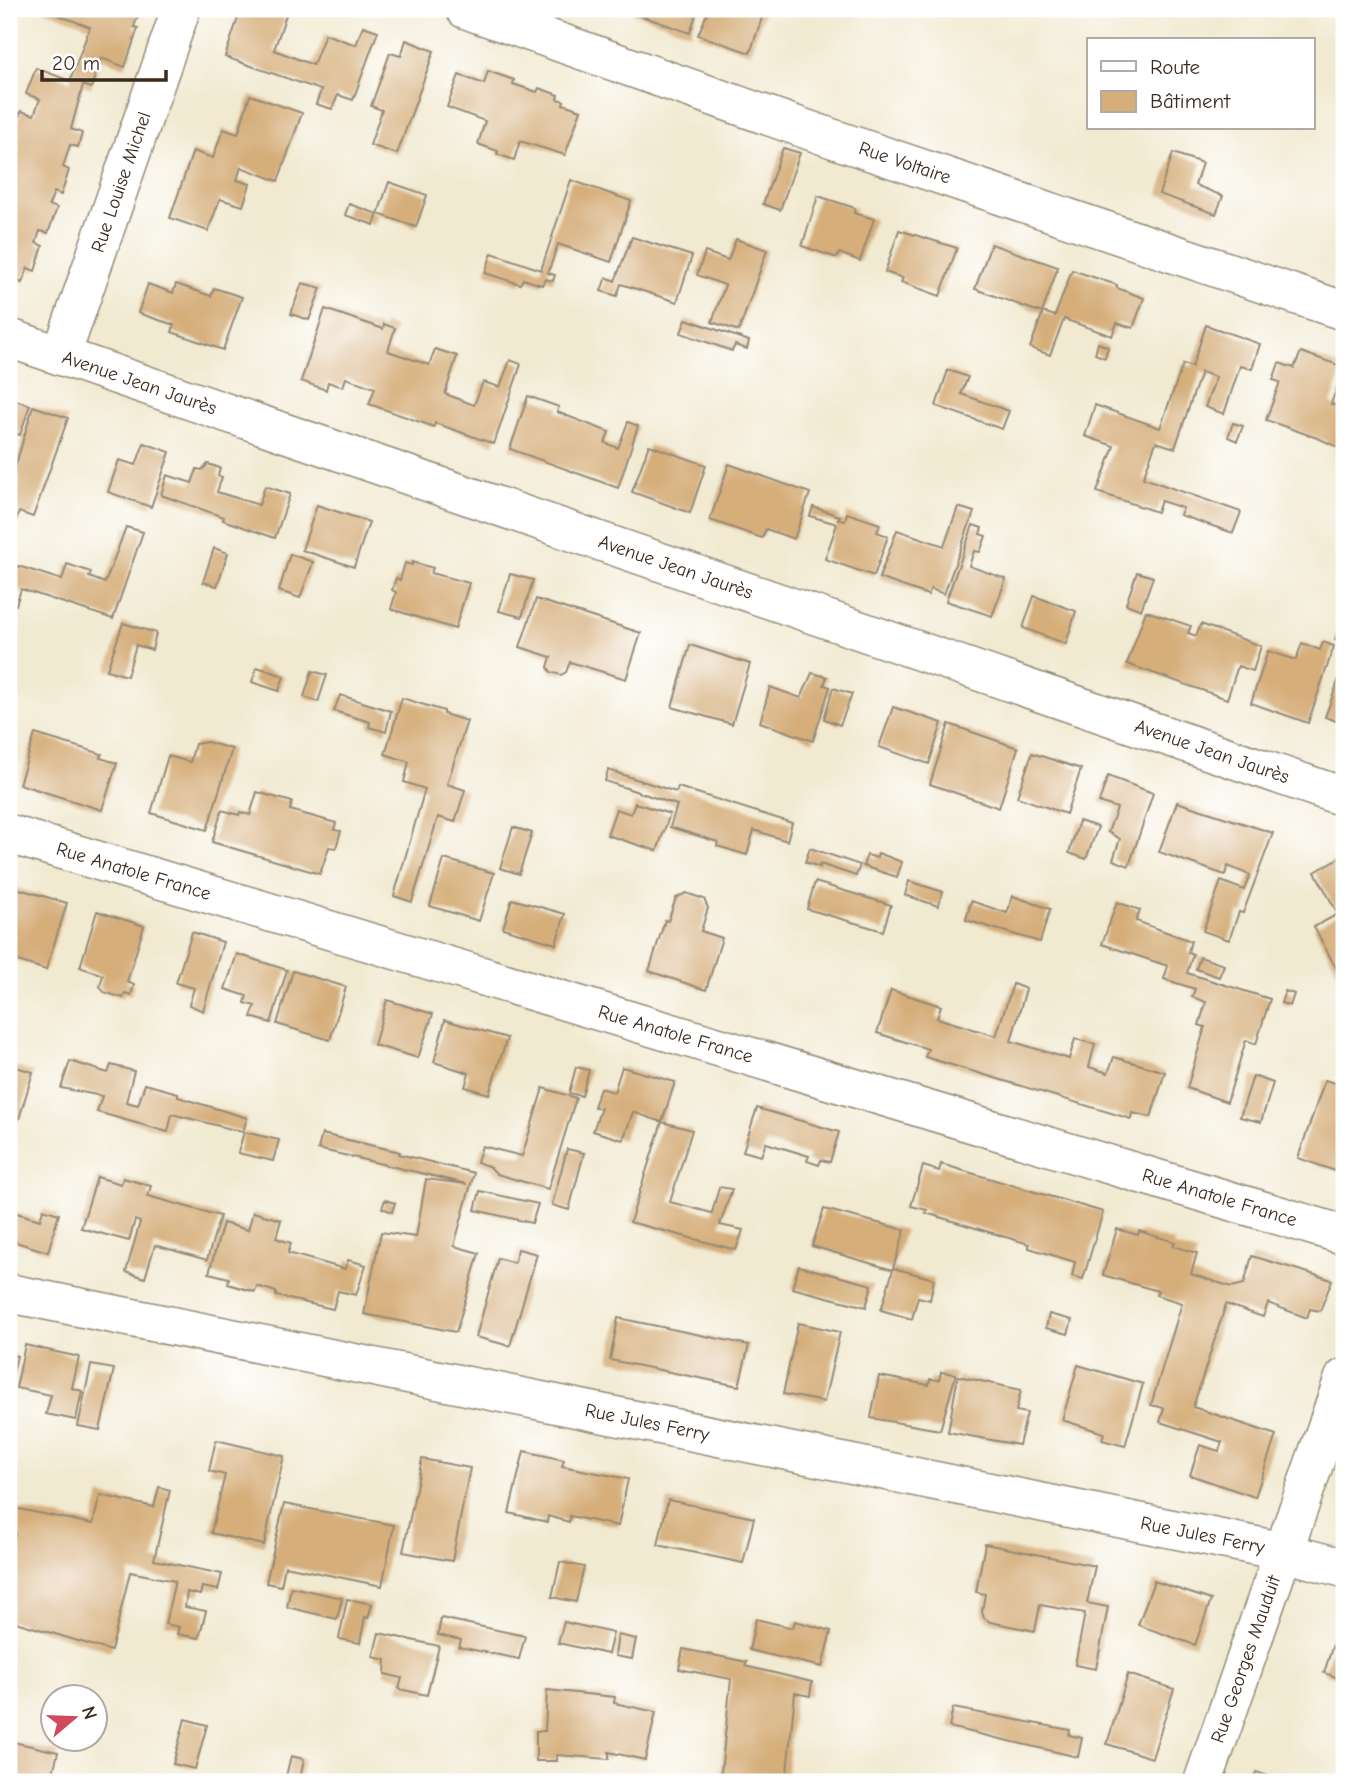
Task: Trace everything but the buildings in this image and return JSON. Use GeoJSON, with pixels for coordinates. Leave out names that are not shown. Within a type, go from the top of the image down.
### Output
{"type":"FeatureCollection","features":[{"type":"Feature","properties":{"kind":"street","name":"Rue Louise Michel"},"geometry":{"type":"LineString","coordinates":[[61,356],[181,9]]}},
{"type":"Feature","properties":{"kind":"street","name":"Rue Voltaire"},"geometry":{"type":"LineString","coordinates":[[465,9],[834,139],[1344,310]]}},
{"type":"Feature","properties":{"kind":"street","name":"Avenue Jean Jaurès"},"geometry":{"type":"LineString","coordinates":[[9,338],[1344,797]]}},
{"type":"Feature","properties":{"kind":"street","name":"Rue Anatole France"},"geometry":{"type":"LineString","coordinates":[[9,834],[1344,1235]]}},
{"type":"Feature","properties":{"kind":"street","name":"Rue Jules Ferry"},"geometry":{"type":"LineString","coordinates":[[9,1293],[1283,1552],[1344,1568]]}},
{"type":"Feature","properties":{"kind":"street","name":"Rue Georges Mauduit"},"geometry":{"type":"LineString","coordinates":[[1203,1782],[1344,1378]]}}]}
